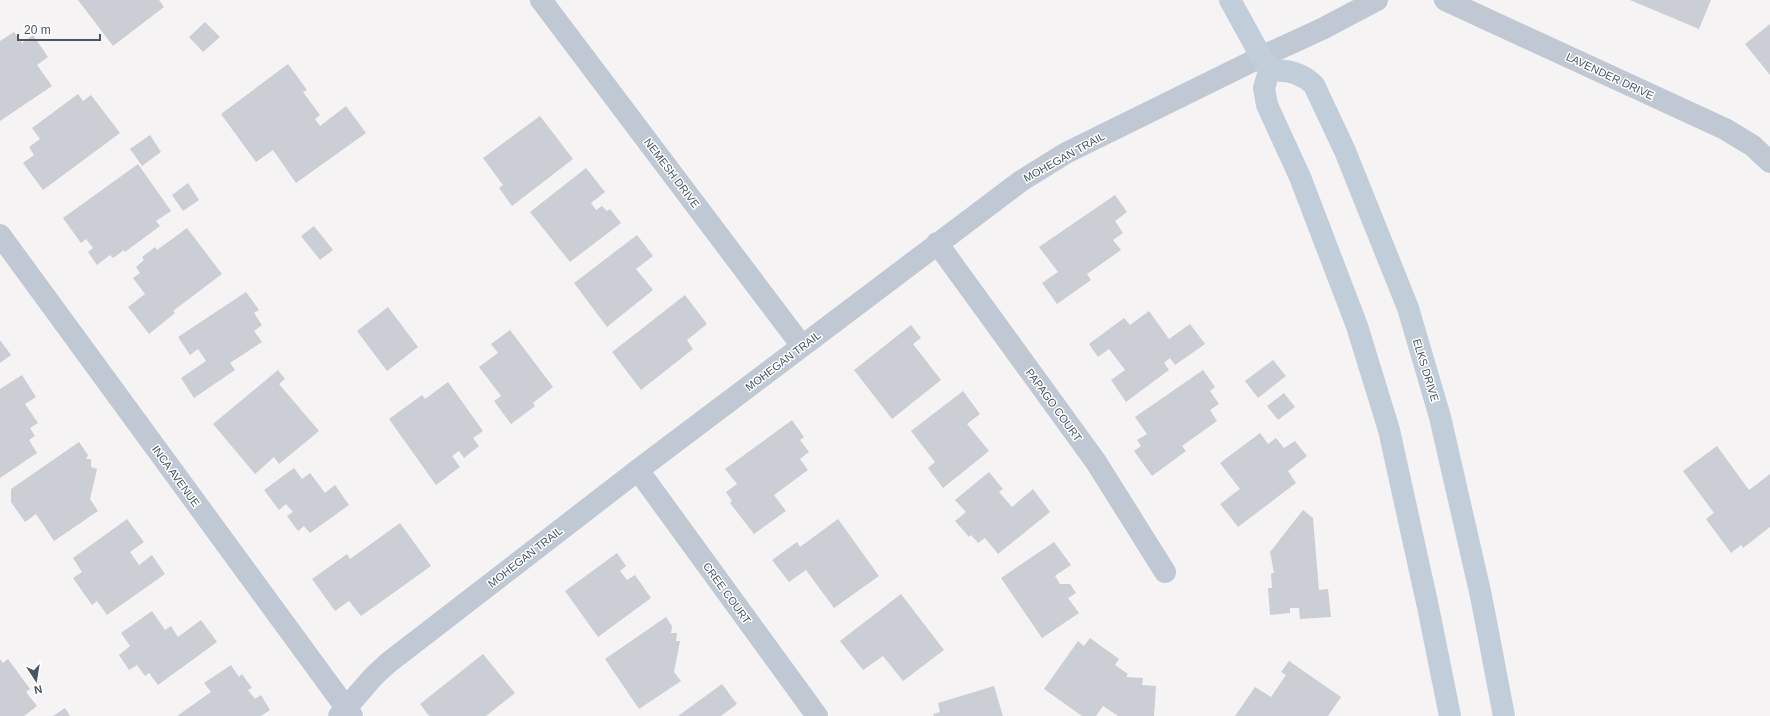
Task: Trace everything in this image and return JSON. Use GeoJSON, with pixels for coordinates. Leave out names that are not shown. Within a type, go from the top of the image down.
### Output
{"type":"FeatureCollection","features":[{"type":"Feature","properties":{"kind":"main road"},"geometry":{"type":"LineString","coordinates":[[1230,0],[1265,64],[1264,88],[1267,105],[1300,177],[1357,326],[1389,430],[1428,607],[1450,716]]}},
{"type":"Feature","properties":{"kind":"main road","name":"ELKS DRIVE"},"geometry":{"type":"LineString","coordinates":[[1265,64],[1298,74],[1307,78],[1314,85],[1345,151],[1408,308],[1440,417],[1481,596],[1504,716]]}},
{"type":"Feature","properties":{"kind":"street","name":"NEMESH DRIVE"},"geometry":{"type":"LineString","coordinates":[[541,0],[802,346]]}},
{"type":"Feature","properties":{"kind":"street"},"geometry":{"type":"LineString","coordinates":[[1265,64],[1322,29],[1377,0]]}},
{"type":"Feature","properties":{"kind":"street","name":"LAVENDER DRIVE"},"geometry":{"type":"LineString","coordinates":[[1445,0],[1725,129],[1753,146],[1770,162]]}},
{"type":"Feature","properties":{"kind":"street","name":"MOHEGAN TRAIL"},"geometry":{"type":"LineString","coordinates":[[346,713],[374,676],[388,663],[638,470],[1002,194],[1043,166],[1265,64]]}},
{"type":"Feature","properties":{"kind":"street","name":"INCA AVENUE"},"geometry":{"type":"LineString","coordinates":[[0,235],[346,713]]}},
{"type":"Feature","properties":{"kind":"street","name":"PAPAGO COURT"},"geometry":{"type":"LineString","coordinates":[[937,244],[1096,462],[1165,572]]}},
{"type":"Feature","properties":{"kind":"street","name":"CREE COURT"},"geometry":{"type":"LineString","coordinates":[[638,470],[817,716]]}},
{"type":"Feature","properties":{"kind":"building"},"geometry":{"type":"Polygon","coordinates":[[[78,0],[159,0],[164,7],[113,46],[78,0]]]}},
{"type":"Feature","properties":{"kind":"building"},"geometry":{"type":"Polygon","coordinates":[[[1630,0],[1711,0],[1699,29],[1630,0]]]}},
{"type":"Feature","properties":{"kind":"building"},"geometry":{"type":"Polygon","coordinates":[[[205,22],[220,37],[203,52],[189,37],[205,22]]]}},
{"type":"Feature","properties":{"kind":"building"},"geometry":{"type":"Polygon","coordinates":[[[1770,24],[1770,75],[1745,44],[1770,24]]]}},
{"type":"Feature","properties":{"kind":"building"},"geometry":{"type":"Polygon","coordinates":[[[14,32],[22,43],[33,35],[48,57],[37,65],[52,86],[0,121],[0,41],[14,32]]]}},
{"type":"Feature","properties":{"kind":"building"},"geometry":{"type":"Polygon","coordinates":[[[288,64],[307,90],[303,92],[320,115],[315,119],[320,126],[346,106],[366,133],[296,183],[273,150],[256,162],[221,114],[288,64]]]}},
{"type":"Feature","properties":{"kind":"building"},"geometry":{"type":"Polygon","coordinates":[[[78,94],[83,101],[91,95],[120,133],[43,190],[23,163],[34,155],[29,147],[40,139],[32,128],[78,94]]]}},
{"type":"Feature","properties":{"kind":"building"},"geometry":{"type":"Polygon","coordinates":[[[540,116],[573,159],[512,206],[499,188],[503,185],[483,158],[540,116]]]}},
{"type":"Feature","properties":{"kind":"building"},"geometry":{"type":"Polygon","coordinates":[[[150,135],[161,152],[142,166],[130,149],[150,135]]]}},
{"type":"Feature","properties":{"kind":"building"},"geometry":{"type":"Polygon","coordinates":[[[138,164],[171,211],[156,221],[160,226],[125,252],[124,250],[113,258],[110,255],[97,265],[88,252],[93,248],[86,239],[81,243],[63,218],[138,164]]]}},
{"type":"Feature","properties":{"kind":"building"},"geometry":{"type":"Polygon","coordinates":[[[586,168],[605,192],[591,203],[596,210],[602,206],[607,211],[610,209],[621,223],[570,262],[530,212],[586,168]]]}},
{"type":"Feature","properties":{"kind":"building"},"geometry":{"type":"Polygon","coordinates":[[[188,183],[199,200],[183,211],[172,195],[188,183]]]}},
{"type":"Feature","properties":{"kind":"building"},"geometry":{"type":"Polygon","coordinates":[[[1115,195],[1127,212],[1115,221],[1123,233],[1113,240],[1121,250],[1087,274],[1091,280],[1057,304],[1042,283],[1058,272],[1039,247],[1115,195]]]}},
{"type":"Feature","properties":{"kind":"building"},"geometry":{"type":"Polygon","coordinates":[[[314,226],[333,250],[320,260],[301,236],[314,226]]]}},
{"type":"Feature","properties":{"kind":"building"},"geometry":{"type":"Polygon","coordinates":[[[187,228],[222,274],[173,311],[175,313],[149,334],[128,307],[145,294],[133,278],[140,273],[136,267],[144,260],[142,257],[155,247],[157,250],[187,228]]]}},
{"type":"Feature","properties":{"kind":"building"},"geometry":{"type":"Polygon","coordinates":[[[637,235],[653,256],[636,269],[653,290],[607,327],[574,283],[637,235]]]}},
{"type":"Feature","properties":{"kind":"building"},"geometry":{"type":"Polygon","coordinates":[[[246,292],[259,310],[254,313],[262,325],[254,331],[262,342],[230,363],[235,370],[194,398],[181,378],[206,361],[198,349],[190,355],[178,337],[246,292]]]}},
{"type":"Feature","properties":{"kind":"building"},"geometry":{"type":"Polygon","coordinates":[[[685,295],[707,324],[687,340],[693,349],[641,390],[612,352],[685,295]]]}},
{"type":"Feature","properties":{"kind":"building"},"geometry":{"type":"Polygon","coordinates":[[[388,307],[418,347],[387,371],[357,331],[388,307]]]}},
{"type":"Feature","properties":{"kind":"building"},"geometry":{"type":"Polygon","coordinates":[[[1149,311],[1169,339],[1190,324],[1205,344],[1175,365],[1170,358],[1164,363],[1169,370],[1126,402],[1111,380],[1125,370],[1109,349],[1098,357],[1089,344],[1124,318],[1130,325],[1149,311]]]}},
{"type":"Feature","properties":{"kind":"building"},"geometry":{"type":"Polygon","coordinates":[[[911,325],[921,338],[913,344],[941,380],[892,419],[854,370],[911,325]]]}},
{"type":"Feature","properties":{"kind":"building"},"geometry":{"type":"Polygon","coordinates":[[[510,330],[553,387],[533,403],[535,406],[511,424],[494,401],[501,396],[479,367],[498,353],[491,344],[510,330]]]}},
{"type":"Feature","properties":{"kind":"building"},"geometry":{"type":"Polygon","coordinates":[[[0,340],[11,355],[0,363],[0,340]]]}},
{"type":"Feature","properties":{"kind":"building"},"geometry":{"type":"Polygon","coordinates":[[[1273,360],[1286,376],[1258,398],[1245,381],[1273,360]]]}},
{"type":"Feature","properties":{"kind":"building"},"geometry":{"type":"Polygon","coordinates":[[[278,370],[285,379],[279,384],[319,431],[279,464],[274,457],[255,474],[213,424],[278,370]]]}},
{"type":"Feature","properties":{"kind":"building"},"geometry":{"type":"Polygon","coordinates":[[[1203,370],[1215,387],[1210,391],[1219,404],[1210,410],[1217,421],[1182,446],[1186,451],[1152,476],[1134,451],[1141,446],[1137,440],[1147,434],[1135,417],[1203,370]]]}},
{"type":"Feature","properties":{"kind":"building"},"geometry":{"type":"Polygon","coordinates":[[[22,375],[36,397],[25,404],[38,423],[30,428],[35,436],[29,440],[37,453],[0,478],[0,389],[22,375]]]}},
{"type":"Feature","properties":{"kind":"building"},"geometry":{"type":"Polygon","coordinates":[[[448,382],[483,431],[473,438],[479,446],[464,458],[459,451],[452,456],[460,467],[436,485],[389,419],[422,395],[425,399],[448,382]]]}},
{"type":"Feature","properties":{"kind":"building"},"geometry":{"type":"Polygon","coordinates":[[[963,391],[980,414],[967,424],[989,451],[943,488],[928,468],[935,462],[911,431],[963,391]]]}},
{"type":"Feature","properties":{"kind":"building"},"geometry":{"type":"Polygon","coordinates":[[[1284,393],[1295,407],[1278,420],[1267,406],[1284,393]]]}},
{"type":"Feature","properties":{"kind":"building"},"geometry":{"type":"Polygon","coordinates":[[[792,420],[804,437],[800,440],[809,452],[800,459],[808,470],[774,495],[786,511],[754,534],[730,503],[732,501],[726,492],[737,484],[725,469],[792,420]]]}},
{"type":"Feature","properties":{"kind":"building"},"geometry":{"type":"Polygon","coordinates":[[[1260,433],[1268,444],[1276,438],[1284,448],[1295,441],[1307,456],[1288,471],[1296,483],[1238,527],[1220,504],[1240,489],[1220,463],[1260,433]]]}},
{"type":"Feature","properties":{"kind":"building"},"geometry":{"type":"Polygon","coordinates":[[[79,442],[88,455],[86,459],[91,459],[91,467],[97,469],[90,499],[98,511],[54,541],[36,514],[25,522],[11,502],[11,489],[79,442]]]}},
{"type":"Feature","properties":{"kind":"building"},"geometry":{"type":"Polygon","coordinates":[[[1717,446],[1749,490],[1770,474],[1770,527],[1743,548],[1741,545],[1731,553],[1706,519],[1714,513],[1683,471],[1717,446]]]}},
{"type":"Feature","properties":{"kind":"building"},"geometry":{"type":"Polygon","coordinates":[[[294,468],[302,479],[310,473],[325,493],[335,485],[349,505],[310,533],[304,526],[298,531],[287,516],[293,512],[286,504],[279,510],[264,490],[294,468]]]}},
{"type":"Feature","properties":{"kind":"building"},"geometry":{"type":"Polygon","coordinates":[[[989,472],[1003,489],[999,492],[1012,507],[1033,489],[1050,512],[998,554],[985,538],[978,543],[971,535],[969,537],[955,521],[966,512],[955,500],[989,472]]]}},
{"type":"Feature","properties":{"kind":"building"},"geometry":{"type":"Polygon","coordinates":[[[1303,510],[1313,518],[1319,590],[1328,589],[1331,617],[1300,619],[1299,608],[1290,608],[1290,613],[1270,615],[1268,588],[1272,588],[1271,573],[1274,573],[1270,552],[1303,510]]]}},
{"type":"Feature","properties":{"kind":"building"},"geometry":{"type":"Polygon","coordinates":[[[127,519],[144,542],[130,552],[139,565],[152,555],[165,574],[107,615],[97,601],[92,605],[73,578],[82,572],[73,558],[127,519]]]}},
{"type":"Feature","properties":{"kind":"building"},"geometry":{"type":"Polygon","coordinates":[[[838,519],[879,576],[834,608],[806,570],[789,582],[772,560],[797,542],[800,547],[838,519]]]}},
{"type":"Feature","properties":{"kind":"building"},"geometry":{"type":"Polygon","coordinates":[[[400,523],[431,566],[361,616],[349,601],[335,611],[312,579],[347,554],[350,559],[400,523]]]}},
{"type":"Feature","properties":{"kind":"building"},"geometry":{"type":"Polygon","coordinates":[[[1054,542],[1071,565],[1055,576],[1060,584],[1070,584],[1076,593],[1068,598],[1079,613],[1042,638],[1001,578],[1054,542]]]}},
{"type":"Feature","properties":{"kind":"building"},"geometry":{"type":"Polygon","coordinates":[[[617,553],[626,566],[620,571],[627,580],[635,575],[651,598],[598,637],[565,591],[617,553]]]}},
{"type":"Feature","properties":{"kind":"building"},"geometry":{"type":"Polygon","coordinates":[[[901,594],[944,650],[903,681],[883,656],[863,670],[840,641],[901,594]]]}},
{"type":"Feature","properties":{"kind":"building"},"geometry":{"type":"Polygon","coordinates":[[[152,611],[165,630],[171,626],[178,637],[201,620],[217,642],[158,685],[149,673],[145,676],[137,665],[129,670],[119,655],[130,646],[121,633],[152,611]]]}},
{"type":"Feature","properties":{"kind":"building"},"geometry":{"type":"Polygon","coordinates":[[[666,617],[672,626],[671,633],[677,633],[676,641],[680,641],[674,672],[681,681],[639,709],[605,659],[666,617]]]}},
{"type":"Feature","properties":{"kind":"building"},"geometry":{"type":"Polygon","coordinates":[[[1090,638],[1119,659],[1115,665],[1128,674],[1126,677],[1143,678],[1142,685],[1156,686],[1154,716],[1118,716],[1103,706],[1096,716],[1082,716],[1044,689],[1078,641],[1084,646],[1090,638]]]}},
{"type":"Feature","properties":{"kind":"building"},"geometry":{"type":"Polygon","coordinates":[[[483,654],[515,693],[486,716],[429,716],[420,704],[483,654]]]}},
{"type":"Feature","properties":{"kind":"building"},"geometry":{"type":"Polygon","coordinates":[[[0,659],[3,663],[8,659],[30,689],[26,692],[37,706],[24,716],[0,716],[0,659]]]}},
{"type":"Feature","properties":{"kind":"building"},"geometry":{"type":"Polygon","coordinates":[[[1289,661],[1341,697],[1328,716],[1235,716],[1255,687],[1271,697],[1286,675],[1281,672],[1289,661]]]}},
{"type":"Feature","properties":{"kind":"building"},"geometry":{"type":"Polygon","coordinates":[[[231,665],[239,677],[242,674],[252,688],[248,690],[255,699],[261,695],[270,710],[261,716],[177,716],[211,692],[204,683],[231,665]]]}},
{"type":"Feature","properties":{"kind":"building"},"geometry":{"type":"Polygon","coordinates":[[[722,684],[737,704],[721,716],[678,716],[722,684]]]}},
{"type":"Feature","properties":{"kind":"building"},"geometry":{"type":"Polygon","coordinates":[[[994,686],[1003,716],[934,716],[933,714],[940,712],[938,703],[994,686]]]}},
{"type":"Feature","properties":{"kind":"building"},"geometry":{"type":"Polygon","coordinates":[[[65,708],[70,716],[53,716],[65,708]]]}}]}
